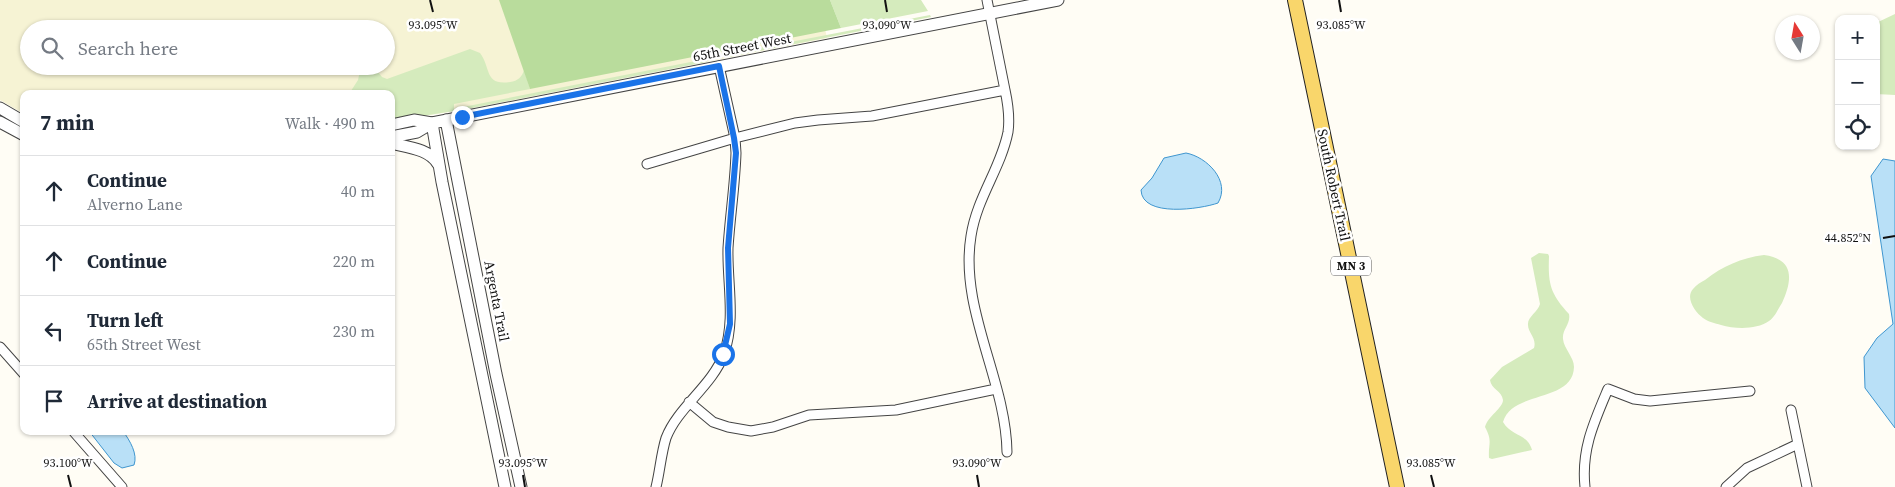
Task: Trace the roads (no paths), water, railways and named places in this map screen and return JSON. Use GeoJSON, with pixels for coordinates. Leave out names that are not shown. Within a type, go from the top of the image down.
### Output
{"type":"FeatureCollection","features":[{"type":"Feature","properties":{"kind":"main road","name":"South Robert Trail"},"geometry":{"type":"LineString","coordinates":[[1295,0],[1397,487]]}},
{"type":"Feature","properties":{"kind":"street"},"geometry":{"type":"LineString","coordinates":[[987,0],[1006,90],[1009,116],[1007,135],[1001,155],[974,218],[969,251],[971,292],[1004,418],[1007,452]]}},
{"type":"Feature","properties":{"kind":"street","name":"65th Street West"},"geometry":{"type":"LineString","coordinates":[[395,136],[417,132],[432,123],[446,120],[1058,0]]}},
{"type":"Feature","properties":{"kind":"street"},"geometry":{"type":"LineString","coordinates":[[656,487],[667,438],[690,402],[708,381],[723,354],[730,324],[728,248],[735,176],[734,138],[719,66]]}},
{"type":"Feature","properties":{"kind":"street"},"geometry":{"type":"LineString","coordinates":[[648,164],[734,138],[795,123],[872,116],[1006,90]]}},
{"type":"Feature","properties":{"kind":"street"},"geometry":{"type":"LineString","coordinates":[[0,108],[20,120]]}},
{"type":"Feature","properties":{"kind":"street","name":"65th Street West"},"geometry":{"type":"LineString","coordinates":[[395,124],[414,120],[432,123]]}},
{"type":"Feature","properties":{"kind":"street","name":"Argenta Trail"},"geometry":{"type":"LineString","coordinates":[[446,120],[496,374],[521,487]]}},
{"type":"Feature","properties":{"kind":"street"},"geometry":{"type":"LineString","coordinates":[[0,122],[20,133]]}},
{"type":"Feature","properties":{"kind":"street","name":"Argenta Trail"},"geometry":{"type":"LineString","coordinates":[[432,123],[440,171],[505,487]]}},
{"type":"Feature","properties":{"kind":"street"},"geometry":{"type":"LineString","coordinates":[[395,144],[429,154],[435,160],[440,171]]}},
{"type":"Feature","properties":{"kind":"street"},"geometry":{"type":"LineString","coordinates":[[0,347],[20,370]]}},
{"type":"Feature","properties":{"kind":"street"},"geometry":{"type":"LineString","coordinates":[[690,402],[713,422],[751,431],[773,427],[809,415],[896,410],[996,389]]}},
{"type":"Feature","properties":{"kind":"street"},"geometry":{"type":"LineString","coordinates":[[1586,487],[1586,447],[1595,419],[1608,389],[1634,399],[1650,401],[1750,391]]}},
{"type":"Feature","properties":{"kind":"street"},"geometry":{"type":"LineString","coordinates":[[1791,410],[1806,487]]}},
{"type":"Feature","properties":{"kind":"street"},"geometry":{"type":"LineString","coordinates":[[490,411],[499,432],[512,487]]}},
{"type":"Feature","properties":{"kind":"street"},"geometry":{"type":"LineString","coordinates":[[76,435],[122,487]]}},
{"type":"Feature","properties":{"kind":"street"},"geometry":{"type":"LineString","coordinates":[[1726,487],[1747,468],[1798,444]]}},
{"type":"Feature","properties":{"kind":"water"},"geometry":{"type":"Polygon","coordinates":[[[1186,153],[1202,159],[1215,171],[1221,186],[1221,195],[1218,203],[1186,209],[1161,208],[1151,205],[1144,199],[1141,190],[1152,178],[1164,158],[1186,153]]]}},
{"type":"Feature","properties":{"kind":"water"},"geometry":{"type":"Polygon","coordinates":[[[1883,159],[1895,161],[1895,428],[1865,388],[1864,357],[1877,338],[1893,324],[1871,176],[1883,159]]]}},
{"type":"Feature","properties":{"kind":"water"},"geometry":{"type":"Polygon","coordinates":[[[92,435],[126,435],[134,452],[134,465],[122,468],[114,463],[92,435]]]}}]}
